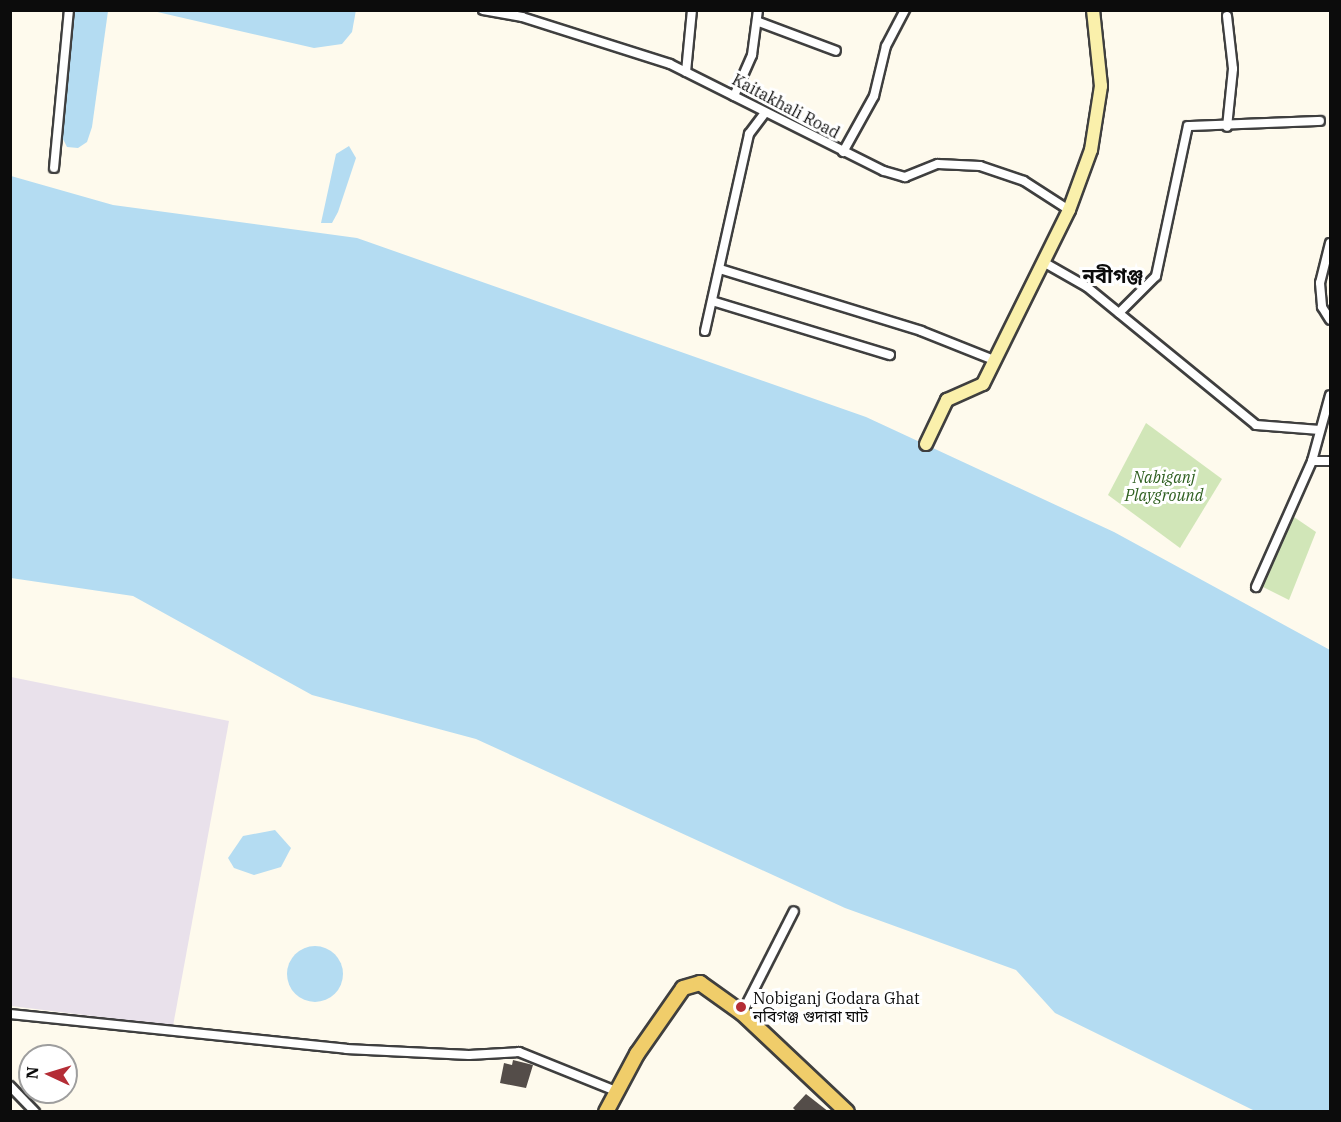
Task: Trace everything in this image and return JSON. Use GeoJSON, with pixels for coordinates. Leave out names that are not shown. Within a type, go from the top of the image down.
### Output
{"type":"FeatureCollection","features":[{"type":"Feature","properties":{"kind":"main road"},"geometry":{"type":"LineString","coordinates":[[926,444],[947,400],[979,387],[1046,263],[1069,210],[1091,150],[1101,86],[1093,10]]}},
{"type":"Feature","properties":{"kind":"main road"},"geometry":{"type":"LineString","coordinates":[[606,1112],[616,1091],[683,988],[691,983],[709,987],[742,1013],[847,1112]]}},
{"type":"Feature","properties":{"kind":"street"},"geometry":{"type":"LineString","coordinates":[[54,168],[69,10]]}},
{"type":"Feature","properties":{"kind":"street","name":"Kaitakhali Road"},"geometry":{"type":"LineString","coordinates":[[483,10],[523,14],[686,72],[843,152],[905,177],[938,164],[1000,171],[1069,210]]}},
{"type":"Feature","properties":{"kind":"street"},"geometry":{"type":"LineString","coordinates":[[686,72],[692,10]]}},
{"type":"Feature","properties":{"kind":"street"},"geometry":{"type":"LineString","coordinates":[[734,96],[752,55],[759,22],[758,10]]}},
{"type":"Feature","properties":{"kind":"street"},"geometry":{"type":"LineString","coordinates":[[843,152],[874,96],[886,46],[905,10]]}},
{"type":"Feature","properties":{"kind":"street"},"geometry":{"type":"LineString","coordinates":[[1227,16],[1233,69],[1227,127]]}},
{"type":"Feature","properties":{"kind":"street"},"geometry":{"type":"LineString","coordinates":[[759,22],[836,51]]}},
{"type":"Feature","properties":{"kind":"street"},"geometry":{"type":"LineString","coordinates":[[705,331],[749,134],[765,112]]}},
{"type":"Feature","properties":{"kind":"street"},"geometry":{"type":"LineString","coordinates":[[1119,313],[1156,276],[1188,126],[1227,127],[1320,121]]}},
{"type":"Feature","properties":{"kind":"street"},"geometry":{"type":"LineString","coordinates":[[1330,243],[1320,283],[1322,307],[1330,320]]}},
{"type":"Feature","properties":{"kind":"street"},"geometry":{"type":"LineString","coordinates":[[1046,263],[1119,313],[1168,358],[1256,425],[1320,430]]}},
{"type":"Feature","properties":{"kind":"street"},"geometry":{"type":"LineString","coordinates":[[720,269],[921,331],[993,360]]}},
{"type":"Feature","properties":{"kind":"street"},"geometry":{"type":"LineString","coordinates":[[712,301],[890,355]]}},
{"type":"Feature","properties":{"kind":"street"},"geometry":{"type":"LineString","coordinates":[[1256,587],[1312,461],[1330,395]]}},
{"type":"Feature","properties":{"kind":"street"},"geometry":{"type":"LineString","coordinates":[[1312,461],[1330,461]]}},
{"type":"Feature","properties":{"kind":"street"},"geometry":{"type":"LineString","coordinates":[[742,1013],[794,911]]}},
{"type":"Feature","properties":{"kind":"street"},"geometry":{"type":"LineString","coordinates":[[10,1014],[346,1049],[469,1055],[519,1052],[616,1091]]}},
{"type":"Feature","properties":{"kind":"street"},"geometry":{"type":"LineString","coordinates":[[10,1086],[35,1112]]}},
{"type":"Feature","properties":{"kind":"shaded area"},"geometry":{"type":"Polygon","coordinates":[[[11,677],[229,721],[173,1026],[11,1006],[11,677]]]}},
{"type":"Feature","properties":{"kind":"green space","name":"Nabiganj Playground"},"geometry":{"type":"Polygon","coordinates":[[[1146,423],[1222,479],[1180,548],[1108,495],[1146,423]]]}},
{"type":"Feature","properties":{"kind":"green space"},"geometry":{"type":"Polygon","coordinates":[[[1294,517],[1316,532],[1289,600],[1261,586],[1294,517]]]}},
{"type":"Feature","properties":{"kind":"water"},"geometry":{"type":"Polygon","coordinates":[[[356,10],[352,32],[342,44],[314,48],[153,11],[356,10]]]}},
{"type":"Feature","properties":{"kind":"water"},"geometry":{"type":"Polygon","coordinates":[[[74,11],[108,11],[92,127],[87,142],[78,148],[67,147],[62,137],[74,11]]]}},
{"type":"Feature","properties":{"kind":"water"},"geometry":{"type":"Polygon","coordinates":[[[349,146],[356,158],[338,212],[332,223],[321,223],[336,154],[349,146]]]}},
{"type":"Feature","properties":{"kind":"water"},"geometry":{"type":"Polygon","coordinates":[[[11,176],[113,205],[357,238],[866,417],[1114,532],[1330,650],[1330,1111],[1255,1111],[1055,1013],[1016,970],[845,908],[476,739],[312,695],[133,596],[11,578],[11,176]]]}},
{"type":"Feature","properties":{"kind":"water"},"geometry":{"type":"Polygon","coordinates":[[[275,830],[291,848],[281,867],[254,875],[234,868],[228,858],[243,836],[275,830]]]}},
{"type":"Feature","properties":{"kind":"water"},"geometry":{"type":"Polygon","coordinates":[[[309,946],[321,946],[335,954],[343,968],[341,985],[335,994],[321,1002],[309,1002],[292,990],[287,980],[287,968],[299,951],[309,946]]]}},
{"type":"Feature","properties":{"kind":"building"},"geometry":{"type":"Polygon","coordinates":[[[513,1060],[533,1065],[526,1088],[500,1083],[504,1063],[512,1065],[513,1060]]]}},
{"type":"Feature","properties":{"kind":"building"},"geometry":{"type":"Polygon","coordinates":[[[806,1094],[829,1112],[797,1112],[793,1108],[806,1094]]]}},
{"type":"Feature","properties":{"kind":"place","name":"Nobiganj Godara Ghat নবিগঞ্জ গুদারা ঘাট"},"geometry":{"type":"Point","coordinates":[741,1007]}},
{"type":"Feature","properties":{"kind":"district","name":"নবীগঞ্জ"},"geometry":{"type":"Point","coordinates":[1113,275]}}]}
